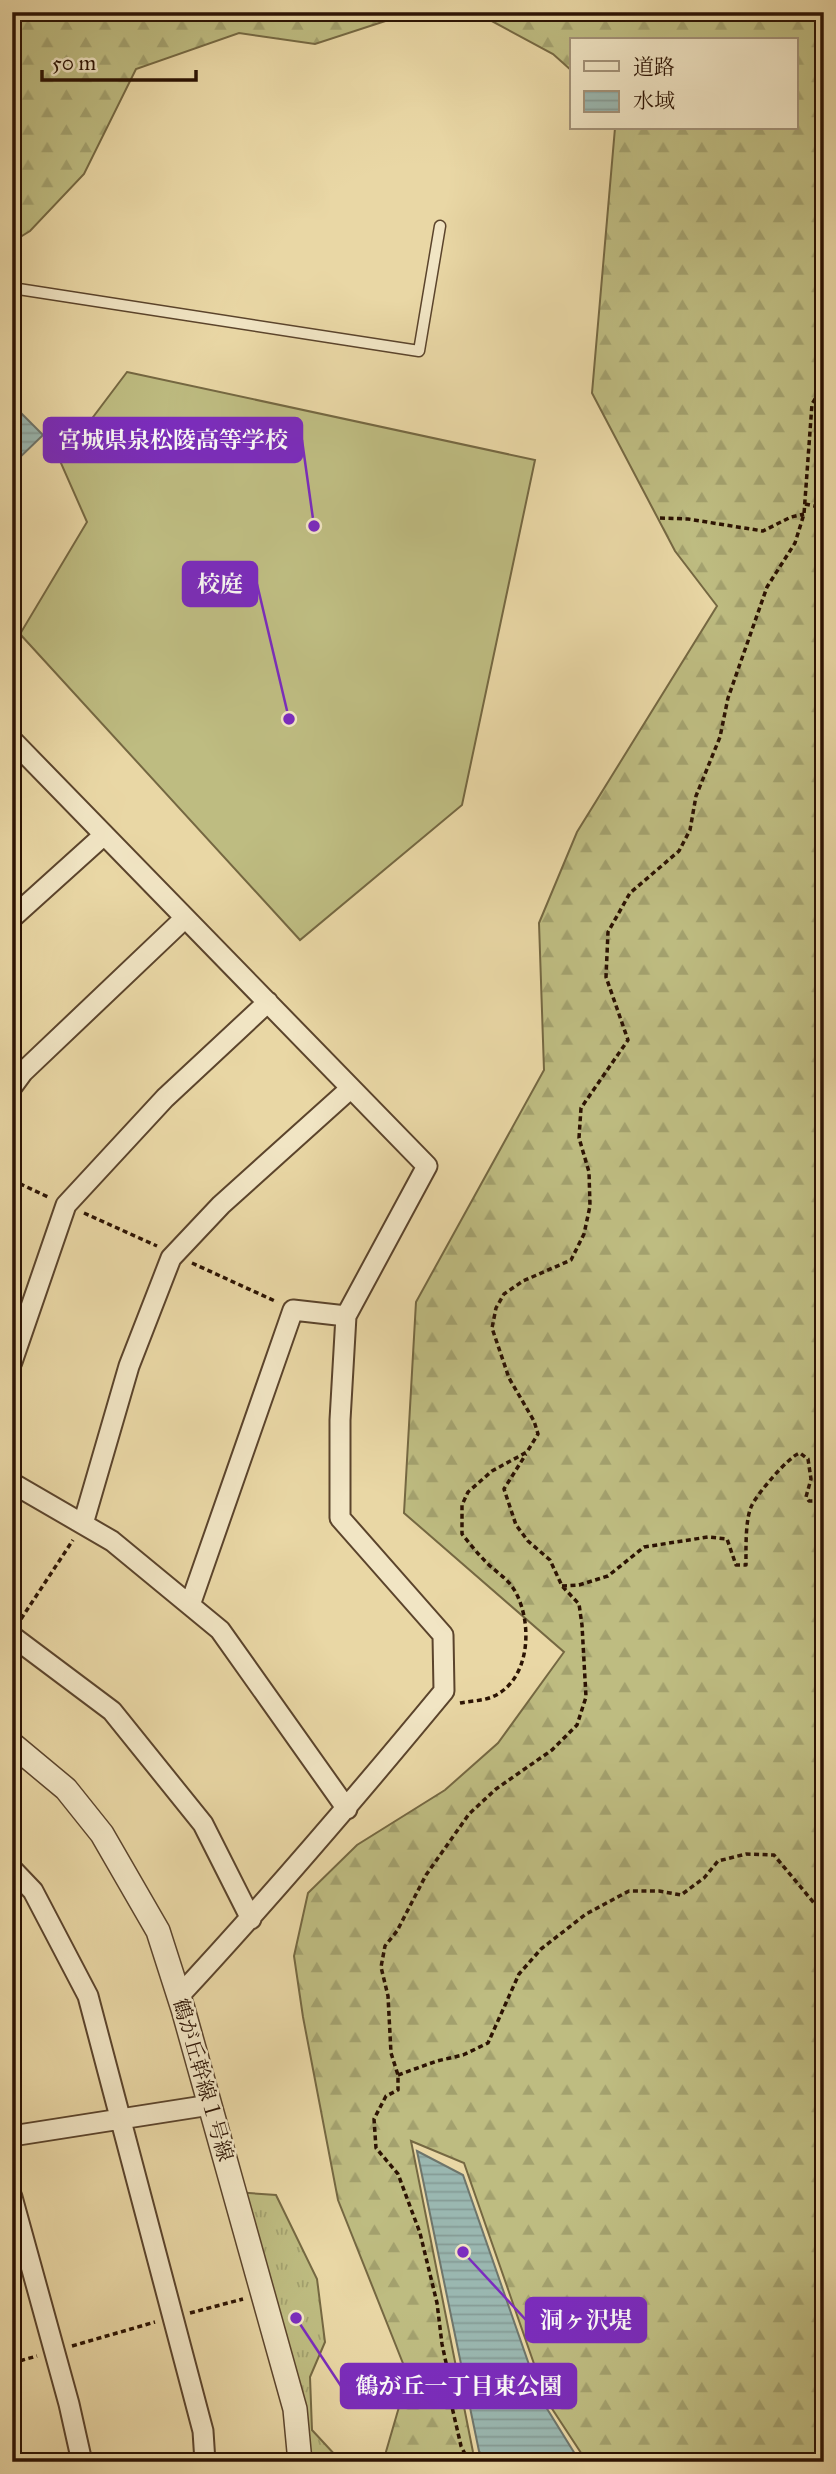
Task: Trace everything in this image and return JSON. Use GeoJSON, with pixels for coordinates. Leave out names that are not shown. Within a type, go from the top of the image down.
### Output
{"type":"FeatureCollection","features":[{"type":"Feature","properties":{"kind":"street"},"geometry":{"type":"LineString","coordinates":[[14,747],[104,835],[427,1166],[346,1316],[340,1420],[340,1518],[443,1635],[444,1691],[347,1810],[179,1996]]}},
{"type":"Feature","properties":{"kind":"street"},"geometry":{"type":"LineString","coordinates":[[12,918],[104,835]]}},
{"type":"Feature","properties":{"kind":"street"},"geometry":{"type":"LineString","coordinates":[[12,1087],[23,1072],[185,918]]}},
{"type":"Feature","properties":{"kind":"street"},"geometry":{"type":"LineString","coordinates":[[12,1362],[66,1205],[165,1098],[268,1002]]}},
{"type":"Feature","properties":{"kind":"street"},"geometry":{"type":"LineString","coordinates":[[83,1524],[129,1366],[171,1258],[221,1205],[351,1088]]}},
{"type":"Feature","properties":{"kind":"street"},"geometry":{"type":"LineString","coordinates":[[190,1605],[293,1310],[346,1316]]}},
{"type":"Feature","properties":{"kind":"street"},"geometry":{"type":"LineString","coordinates":[[12,1483],[112,1541],[220,1630],[347,1810]]}},
{"type":"Feature","properties":{"kind":"street"},"geometry":{"type":"LineString","coordinates":[[16,1629],[112,1711],[203,1824],[251,1919]]}},
{"type":"Feature","properties":{"kind":"street","name":"鶴が丘幹線１号線"},"geometry":{"type":"LineString","coordinates":[[12,1744],[66,1789],[102,1833],[158,1931],[179,1996],[296,2409],[300,2462]]}},
{"type":"Feature","properties":{"kind":"street"},"geometry":{"type":"LineString","coordinates":[[12,1869],[33,1891],[88,1996],[203,2431],[205,2462]]}},
{"type":"Feature","properties":{"kind":"street"},"geometry":{"type":"LineString","coordinates":[[12,2136],[210,2105]]}},
{"type":"Feature","properties":{"kind":"street"},"geometry":{"type":"LineString","coordinates":[[12,2197],[82,2462]]}},
{"type":"Feature","properties":{"kind":"lane"},"geometry":{"type":"LineString","coordinates":[[12,288],[419,351],[440,226]]}},
{"type":"Feature","properties":{"kind":"path"},"geometry":{"type":"LineString","coordinates":[[469,2462],[461,2446],[452,2407],[452,2386],[442,2344],[437,2303],[420,2233],[398,2174],[376,2148],[374,2119],[386,2096],[398,2090],[398,2076],[391,2053],[388,1996],[381,1967],[385,1946],[397,1931],[426,1875],[469,1814],[496,1789],[552,1750],[577,1725],[586,1697],[579,1604],[562,1586],[550,1560],[528,1541],[516,1525],[504,1489],[538,1434],[534,1421],[509,1378],[492,1328],[496,1307],[504,1294],[523,1281],[571,1260],[584,1234],[590,1206],[589,1172],[579,1138],[581,1108],[628,1040],[606,977],[608,932],[630,893],[679,851],[690,830],[696,796],[720,737],[728,698],[767,587],[795,542],[804,514],[812,404],[824,384]]}},
{"type":"Feature","properties":{"kind":"path"},"geometry":{"type":"LineString","coordinates":[[804,504],[824,508]]}},
{"type":"Feature","properties":{"kind":"path"},"geometry":{"type":"LineString","coordinates":[[660,518],[763,531],[791,517],[804,514]]}},
{"type":"Feature","properties":{"kind":"path"},"geometry":{"type":"LineString","coordinates":[[12,1180],[293,1310]]}},
{"type":"Feature","properties":{"kind":"path"},"geometry":{"type":"LineString","coordinates":[[435,1702],[458,1704],[493,1697],[511,1682],[518,1671],[527,1643],[521,1604],[505,1577],[488,1564],[462,1534],[462,1505],[468,1492],[492,1471],[527,1452]]}},
{"type":"Feature","properties":{"kind":"path"},"geometry":{"type":"LineString","coordinates":[[562,1586],[579,1585],[608,1576],[644,1547],[708,1537],[727,1539],[736,1565],[746,1565],[751,1505],[793,1455],[800,1453],[807,1459],[811,1479],[806,1497],[809,1501],[824,1501]]}},
{"type":"Feature","properties":{"kind":"path"},"geometry":{"type":"LineString","coordinates":[[16,1629],[83,1524]]}},
{"type":"Feature","properties":{"kind":"path"},"geometry":{"type":"LineString","coordinates":[[398,2076],[437,2061],[463,2055],[488,2043],[519,1975],[541,1949],[586,1914],[629,1891],[659,1891],[681,1895],[704,1878],[718,1861],[746,1854],[774,1855],[824,1915]]}},
{"type":"Feature","properties":{"kind":"path"},"geometry":{"type":"LineString","coordinates":[[12,2363],[262,2294]]}},
{"type":"Feature","properties":{"kind":"green space"},"geometry":{"type":"Polygon","coordinates":[[[12,12],[413,12],[315,44],[239,33],[136,69],[84,174],[30,231],[12,242],[12,12]]]}},
{"type":"Feature","properties":{"kind":"green space"},"geometry":{"type":"Polygon","coordinates":[[[475,12],[824,12],[824,2462],[587,2462],[547,2401],[464,2163],[411,2141],[477,2462],[383,2462],[408,2376],[338,2200],[294,1956],[308,1893],[357,1845],[445,1790],[498,1743],[564,1652],[404,1513],[416,1302],[544,1070],[539,923],[577,832],[717,606],[675,551],[592,393],[615,130],[798,130],[798,38],[570,38],[570,69],[553,54],[475,12]]]}},
{"type":"Feature","properties":{"kind":"green space"},"geometry":{"type":"Polygon","coordinates":[[[127,372],[535,460],[462,805],[300,940],[20,634],[87,522],[60,461],[127,372]]]}},
{"type":"Feature","properties":{"kind":"green space"},"geometry":{"type":"Polygon","coordinates":[[[235,2192],[276,2195],[317,2279],[325,2342],[310,2377],[312,2430],[337,2457],[338,2462],[300,2462],[235,2192]]]}},
{"type":"Feature","properties":{"kind":"water"},"geometry":{"type":"Polygon","coordinates":[[[12,404],[43,435],[12,465],[12,404]]]}},
{"type":"Feature","properties":{"kind":"water"},"geometry":{"type":"Polygon","coordinates":[[[417,2151],[463,2175],[541,2399],[580,2462],[486,2462],[479,2451],[417,2151]]]}},
{"type":"Feature","properties":{"kind":"place","name":"宮城県泉松陵高等学校"},"geometry":{"type":"Point","coordinates":[314,526]}},
{"type":"Feature","properties":{"kind":"place","name":"校庭"},"geometry":{"type":"Point","coordinates":[289,719]}},
{"type":"Feature","properties":{"kind":"place","name":"洞ヶ沢堤"},"geometry":{"type":"Point","coordinates":[463,2252]}},
{"type":"Feature","properties":{"kind":"place","name":"鶴が丘一丁目東公園"},"geometry":{"type":"Point","coordinates":[296,2318]}}]}
